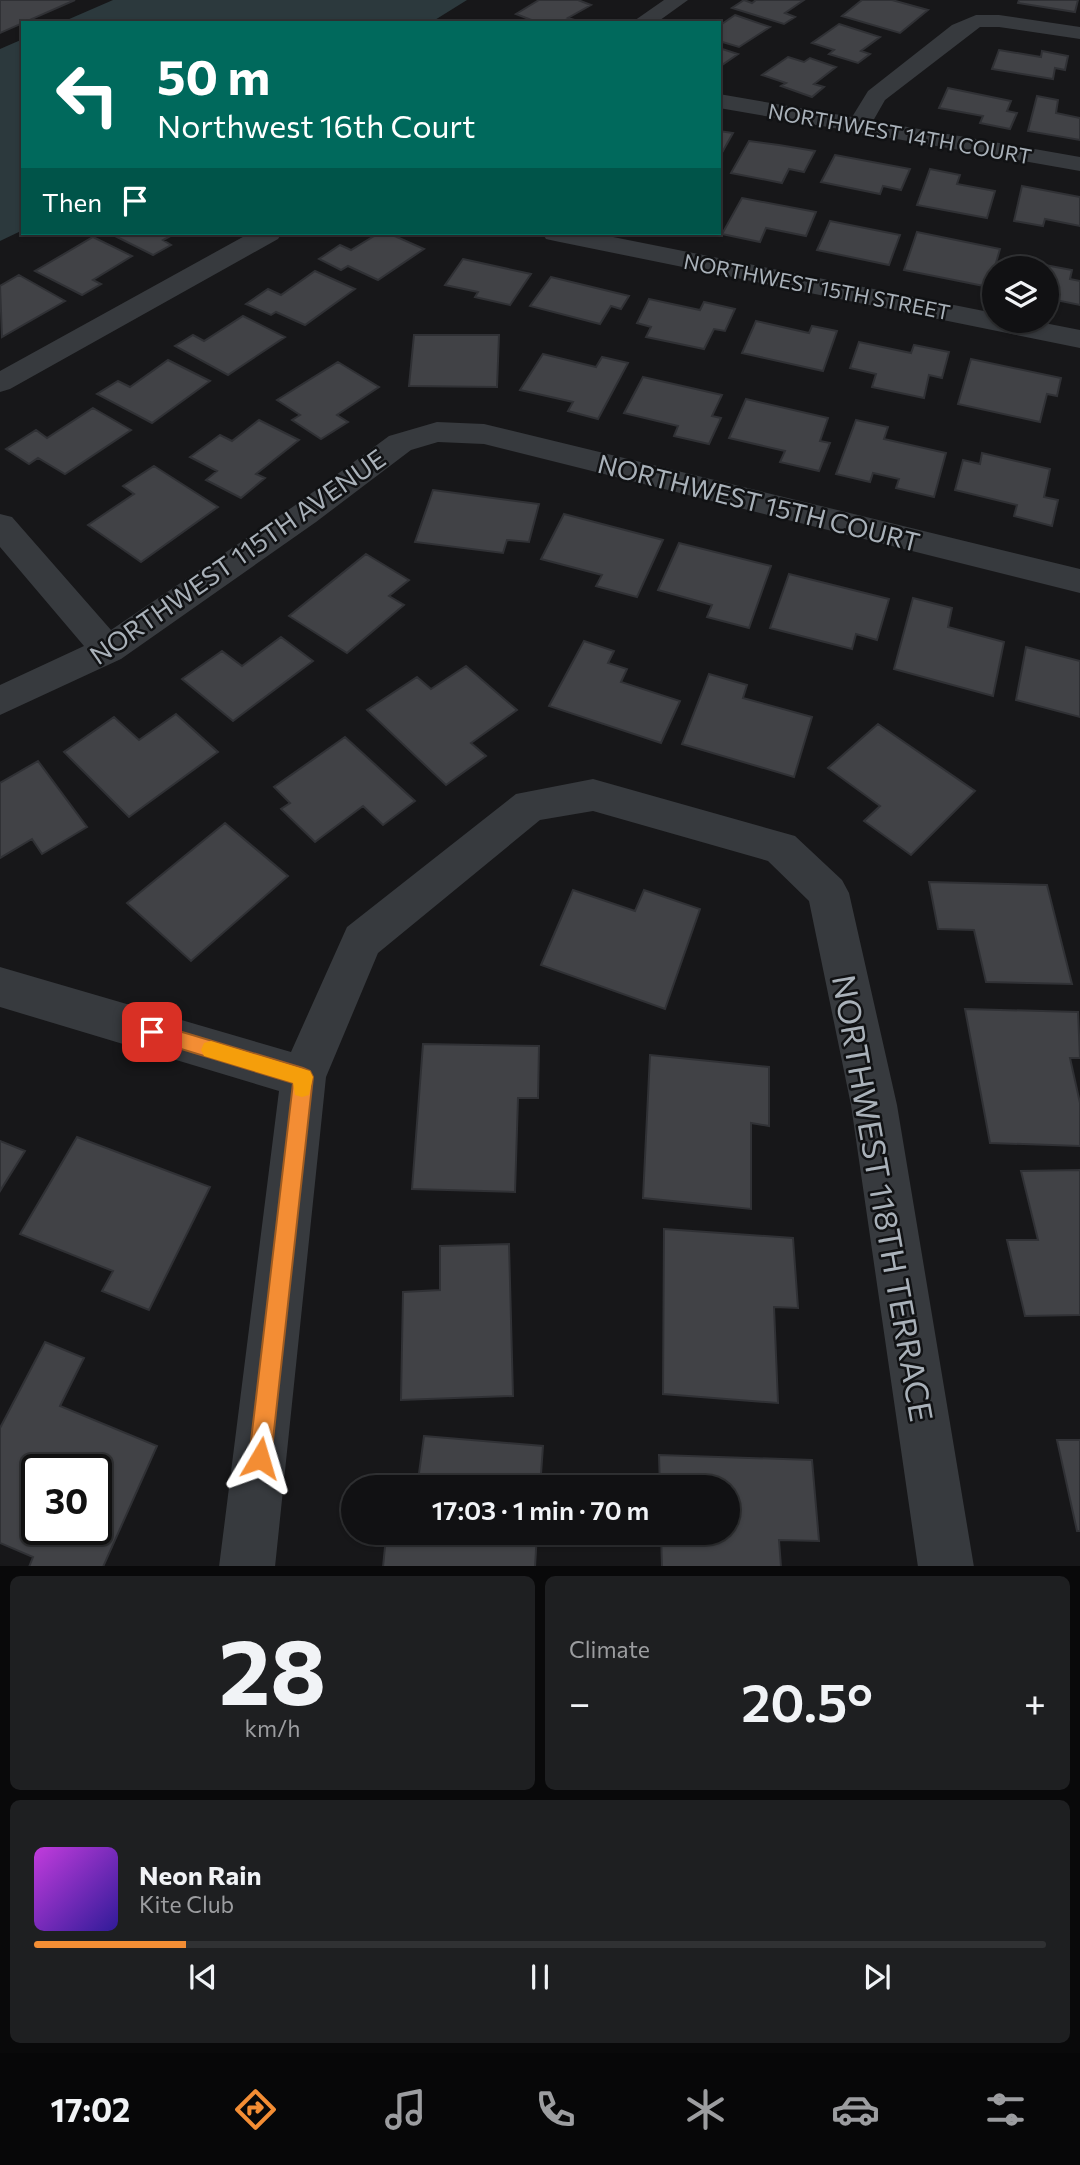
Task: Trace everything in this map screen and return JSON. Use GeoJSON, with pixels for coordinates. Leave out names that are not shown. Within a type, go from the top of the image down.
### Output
{"type":"FeatureCollection","features":[{"type":"Feature","properties":{"kind":"street"},"geometry":{"type":"LineString","coordinates":[[644,21],[678,0]]}},
{"type":"Feature","properties":{"kind":"street"},"geometry":{"type":"LineString","coordinates":[[859,125],[876,96],[960,30],[976,21],[999,21],[1080,33]]}},
{"type":"Feature","properties":{"kind":"street","name":"NORTHWEST 14TH COURT"},"geometry":{"type":"LineString","coordinates":[[721,102],[1080,164]]}},
{"type":"Feature","properties":{"kind":"street"},"geometry":{"type":"LineString","coordinates":[[0,383],[265,235]]}},
{"type":"Feature","properties":{"kind":"street","name":"NORTHWEST 15TH STREET"},"geometry":{"type":"LineString","coordinates":[[565,235],[1080,339]]}},
{"type":"Feature","properties":{"kind":"street","name":"NORTHWEST 15TH COURT"},"geometry":{"type":"LineString","coordinates":[[437,432],[484,434],[1080,581]]}},
{"type":"Feature","properties":{"kind":"street","name":"NORTHWEST 115TH AVENUE"},"geometry":{"type":"LineString","coordinates":[[0,701],[108,650],[305,514],[400,443],[437,432]]}},
{"type":"Feature","properties":{"kind":"street"},"geometry":{"type":"LineString","coordinates":[[0,525],[108,650]]}},
{"type":"Feature","properties":{"kind":"street","name":"NORTHWEST 118TH TERRACE"},"geometry":{"type":"LineString","coordinates":[[303,1077],[362,940],[530,805],[593,795],[781,848],[828,893],[874,1105],[946,1566]]}},
{"type":"Feature","properties":{"kind":"street"},"geometry":{"type":"LineString","coordinates":[[0,987],[303,1077],[247,1566]]}},
{"type":"Feature","properties":{"kind":"shaded area"},"geometry":{"type":"Polygon","coordinates":[[[113,0],[467,0],[433,21],[65,21],[113,0]]]}},
{"type":"Feature","properties":{"kind":"shaded area"},"geometry":{"type":"Polygon","coordinates":[[[21,40],[21,231],[0,241],[0,49],[21,40]]]}},
{"type":"Feature","properties":{"kind":"building"},"geometry":{"type":"Polygon","coordinates":[[[0,0],[75,0],[27,21],[21,21],[21,24],[0,33],[0,0]]]}},
{"type":"Feature","properties":{"kind":"building"},"geometry":{"type":"Polygon","coordinates":[[[539,0],[578,0],[591,5],[568,18],[573,21],[534,21],[516,14],[539,0]]]}},
{"type":"Feature","properties":{"kind":"building"},"geometry":{"type":"Polygon","coordinates":[[[744,0],[752,3],[756,0],[804,0],[785,13],[795,17],[784,24],[732,8],[744,0]]]}},
{"type":"Feature","properties":{"kind":"building"},"geometry":{"type":"Polygon","coordinates":[[[862,0],[892,0],[928,10],[900,33],[842,16],[862,0]]]}},
{"type":"Feature","properties":{"kind":"building"},"geometry":{"type":"Polygon","coordinates":[[[1019,0],[1078,0],[1075,12],[1018,3],[1019,0]]]}},
{"type":"Feature","properties":{"kind":"building"},"geometry":{"type":"Polygon","coordinates":[[[735,15],[770,27],[739,47],[721,42],[721,25],[735,15]]]}},
{"type":"Feature","properties":{"kind":"building"},"geometry":{"type":"Polygon","coordinates":[[[839,24],[880,37],[861,51],[870,54],[858,63],[829,54],[834,50],[812,43],[839,24]]]}},
{"type":"Feature","properties":{"kind":"building"},"geometry":{"type":"Polygon","coordinates":[[[721,49],[738,54],[721,66],[721,49]]]}},
{"type":"Feature","properties":{"kind":"building"},"geometry":{"type":"Polygon","coordinates":[[[999,50],[1041,57],[1042,51],[1068,56],[1065,70],[1055,68],[1053,79],[992,69],[999,50]]]}},
{"type":"Feature","properties":{"kind":"building"},"geometry":{"type":"Polygon","coordinates":[[[788,57],[804,62],[810,58],[836,67],[814,84],[824,87],[812,97],[781,86],[786,83],[762,75],[788,57]]]}},
{"type":"Feature","properties":{"kind":"building"},"geometry":{"type":"Polygon","coordinates":[[[948,88],[1011,101],[1007,111],[1017,113],[1010,129],[980,123],[983,116],[939,108],[948,88]]]}},
{"type":"Feature","properties":{"kind":"building"},"geometry":{"type":"Polygon","coordinates":[[[1037,96],[1058,100],[1056,113],[1080,118],[1080,140],[1028,131],[1037,96]]]}},
{"type":"Feature","properties":{"kind":"building"},"geometry":{"type":"Polygon","coordinates":[[[721,131],[733,133],[721,154],[721,131]]]}},
{"type":"Feature","properties":{"kind":"building"},"geometry":{"type":"Polygon","coordinates":[[[749,141],[815,151],[804,172],[789,169],[782,183],[731,173],[749,141]]]}},
{"type":"Feature","properties":{"kind":"building"},"geometry":{"type":"Polygon","coordinates":[[[835,155],[910,169],[901,190],[883,186],[880,194],[821,182],[835,155]]]}},
{"type":"Feature","properties":{"kind":"building"},"geometry":{"type":"Polygon","coordinates":[[[930,169],[960,175],[957,184],[995,191],[987,218],[917,205],[930,169]]]}},
{"type":"Feature","properties":{"kind":"building"},"geometry":{"type":"Polygon","coordinates":[[[1022,186],[1080,197],[1080,226],[1045,219],[1043,226],[1014,221],[1022,186]]]}},
{"type":"Feature","properties":{"kind":"building"},"geometry":{"type":"Polygon","coordinates":[[[742,198],[816,212],[806,236],[766,228],[760,242],[722,234],[742,198]]]}},
{"type":"Feature","properties":{"kind":"building"},"geometry":{"type":"Polygon","coordinates":[[[830,221],[900,235],[889,265],[817,250],[830,221]]]}},
{"type":"Feature","properties":{"kind":"building"},"geometry":{"type":"Polygon","coordinates":[[[917,232],[1000,249],[998,256],[982,256],[982,286],[904,270],[917,232]]]}},
{"type":"Feature","properties":{"kind":"building"},"geometry":{"type":"Polygon","coordinates":[[[113,235],[172,235],[163,240],[171,245],[153,255],[113,235]]]}},
{"type":"Feature","properties":{"kind":"building"},"geometry":{"type":"Polygon","coordinates":[[[376,235],[392,235],[424,249],[378,280],[348,266],[341,270],[319,259],[340,245],[351,250],[376,235]]]}},
{"type":"Feature","properties":{"kind":"building"},"geometry":{"type":"Polygon","coordinates":[[[93,237],[132,256],[93,280],[101,284],[82,295],[35,271],[93,237]]]}},
{"type":"Feature","properties":{"kind":"building"},"geometry":{"type":"Polygon","coordinates":[[[463,259],[531,274],[510,305],[475,297],[478,292],[445,285],[463,259]]]}},
{"type":"Feature","properties":{"kind":"building"},"geometry":{"type":"Polygon","coordinates":[[[1059,268],[1072,270],[1070,279],[1080,281],[1080,305],[1059,301],[1059,268]]]}},
{"type":"Feature","properties":{"kind":"building"},"geometry":{"type":"Polygon","coordinates":[[[315,271],[355,289],[305,325],[276,312],[271,315],[246,304],[268,289],[281,295],[315,271]]]}},
{"type":"Feature","properties":{"kind":"building"},"geometry":{"type":"Polygon","coordinates":[[[19,275],[65,301],[2,337],[0,286],[19,275]]]}},
{"type":"Feature","properties":{"kind":"building"},"geometry":{"type":"Polygon","coordinates":[[[551,277],[629,296],[621,309],[611,306],[600,324],[530,306],[551,277]]]}},
{"type":"Feature","properties":{"kind":"building"},"geometry":{"type":"Polygon","coordinates":[[[649,299],[700,310],[704,302],[735,309],[725,331],[714,329],[704,349],[646,337],[651,327],[637,323],[649,299]]]}},
{"type":"Feature","properties":{"kind":"building"},"geometry":{"type":"Polygon","coordinates":[[[243,316],[285,337],[228,375],[175,346],[193,335],[204,341],[243,316]]]}},
{"type":"Feature","properties":{"kind":"building"},"geometry":{"type":"Polygon","coordinates":[[[756,321],[809,333],[812,326],[837,331],[823,371],[742,353],[756,321]]]}},
{"type":"Feature","properties":{"kind":"building"},"geometry":{"type":"Polygon","coordinates":[[[414,335],[499,335],[497,387],[409,386],[414,335]]]}},
{"type":"Feature","properties":{"kind":"building"},"geometry":{"type":"Polygon","coordinates":[[[859,342],[911,353],[914,345],[949,352],[942,378],[929,375],[924,398],[872,387],[876,374],[850,368],[859,342]]]}},
{"type":"Feature","properties":{"kind":"building"},"geometry":{"type":"Polygon","coordinates":[[[543,354],[596,367],[602,357],[628,363],[598,419],[568,411],[573,402],[520,390],[543,354]]]}},
{"type":"Feature","properties":{"kind":"building"},"geometry":{"type":"Polygon","coordinates":[[[971,359],[1061,378],[1057,396],[1047,394],[1040,422],[958,404],[971,359]]]}},
{"type":"Feature","properties":{"kind":"building"},"geometry":{"type":"Polygon","coordinates":[[[168,360],[210,381],[152,423],[97,394],[118,381],[130,387],[168,360]]]}},
{"type":"Feature","properties":{"kind":"building"},"geometry":{"type":"Polygon","coordinates":[[[338,362],[379,387],[337,415],[348,422],[321,439],[292,420],[300,415],[277,400],[338,362]]]}},
{"type":"Feature","properties":{"kind":"building"},"geometry":{"type":"Polygon","coordinates":[[[643,377],[722,395],[712,416],[721,418],[709,444],[674,436],[678,426],[624,413],[643,377]]]}},
{"type":"Feature","properties":{"kind":"building"},"geometry":{"type":"Polygon","coordinates":[[[746,399],[828,418],[820,441],[830,443],[819,471],[780,462],[785,451],[729,438],[746,399]]]}},
{"type":"Feature","properties":{"kind":"building"},"geometry":{"type":"Polygon","coordinates":[[[93,408],[131,430],[65,474],[38,458],[29,464],[6,449],[36,430],[47,438],[93,408]]]}},
{"type":"Feature","properties":{"kind":"building"},"geometry":{"type":"Polygon","coordinates":[[[259,420],[299,440],[256,474],[265,478],[241,498],[206,480],[217,471],[190,457],[220,435],[232,441],[259,420]]]}},
{"type":"Feature","properties":{"kind":"building"},"geometry":{"type":"Polygon","coordinates":[[[856,420],[888,427],[884,439],[946,453],[934,497],[896,488],[899,479],[873,473],[870,482],[836,474],[856,420]]]}},
{"type":"Feature","properties":{"kind":"building"},"geometry":{"type":"Polygon","coordinates":[[[982,453],[1050,469],[1044,497],[1058,500],[1052,526],[1014,516],[1017,505],[955,490],[963,460],[980,464],[982,453]]]}},
{"type":"Feature","properties":{"kind":"building"},"geometry":{"type":"Polygon","coordinates":[[[154,466],[218,507],[141,562],[88,525],[134,494],[123,486],[154,466]]]}},
{"type":"Feature","properties":{"kind":"building"},"geometry":{"type":"Polygon","coordinates":[[[433,490],[539,504],[529,542],[507,540],[503,553],[415,542],[433,490]]]}},
{"type":"Feature","properties":{"kind":"building"},"geometry":{"type":"Polygon","coordinates":[[[564,514],[663,540],[637,597],[596,586],[602,575],[541,559],[564,514]]]}},
{"type":"Feature","properties":{"kind":"building"},"geometry":{"type":"Polygon","coordinates":[[[679,543],[771,566],[749,628],[707,617],[712,605],[658,590],[679,543]]]}},
{"type":"Feature","properties":{"kind":"building"},"geometry":{"type":"Polygon","coordinates":[[[366,554],[409,580],[389,596],[404,605],[347,653],[289,616],[366,554]]]}},
{"type":"Feature","properties":{"kind":"building"},"geometry":{"type":"Polygon","coordinates":[[[789,574],[889,599],[877,640],[856,634],[852,649],[770,628],[789,574]]]}},
{"type":"Feature","properties":{"kind":"building"},"geometry":{"type":"Polygon","coordinates":[[[913,598],[952,608],[948,627],[1004,642],[993,696],[894,669],[913,598]]]}},
{"type":"Feature","properties":{"kind":"building"},"geometry":{"type":"Polygon","coordinates":[[[281,637],[313,661],[233,721],[182,679],[222,651],[242,666],[281,637]]]}},
{"type":"Feature","properties":{"kind":"building"},"geometry":{"type":"Polygon","coordinates":[[[584,641],[614,651],[608,663],[627,669],[621,682],[680,701],[661,743],[549,706],[584,641]]]}},
{"type":"Feature","properties":{"kind":"building"},"geometry":{"type":"Polygon","coordinates":[[[1026,647],[1080,661],[1080,717],[1016,700],[1026,647]]]}},
{"type":"Feature","properties":{"kind":"building"},"geometry":{"type":"Polygon","coordinates":[[[466,666],[517,710],[471,743],[486,756],[446,785],[367,710],[417,677],[431,689],[466,666]]]}},
{"type":"Feature","properties":{"kind":"building"},"geometry":{"type":"Polygon","coordinates":[[[709,674],[747,685],[743,698],[812,717],[794,777],[682,744],[709,674]]]}},
{"type":"Feature","properties":{"kind":"building"},"geometry":{"type":"Polygon","coordinates":[[[176,714],[218,752],[129,817],[64,752],[114,717],[139,740],[176,714]]]}},
{"type":"Feature","properties":{"kind":"building"},"geometry":{"type":"Polygon","coordinates":[[[878,724],[975,791],[911,855],[864,821],[880,806],[828,768],[878,724]]]}},
{"type":"Feature","properties":{"kind":"building"},"geometry":{"type":"Polygon","coordinates":[[[345,737],[415,801],[383,825],[363,806],[315,842],[281,809],[290,803],[274,787],[345,737]]]}},
{"type":"Feature","properties":{"kind":"building"},"geometry":{"type":"Polygon","coordinates":[[[38,761],[87,827],[42,854],[32,839],[0,858],[0,783],[38,761]]]}},
{"type":"Feature","properties":{"kind":"building"},"geometry":{"type":"Polygon","coordinates":[[[225,823],[288,876],[191,961],[127,903],[225,823]]]}},
{"type":"Feature","properties":{"kind":"building"},"geometry":{"type":"Polygon","coordinates":[[[929,882],[1047,885],[1072,984],[986,982],[974,930],[938,929],[929,882]]]}},
{"type":"Feature","properties":{"kind":"building"},"geometry":{"type":"Polygon","coordinates":[[[573,890],[635,911],[644,890],[700,909],[665,1009],[541,965],[573,890]]]}},
{"type":"Feature","properties":{"kind":"building"},"geometry":{"type":"Polygon","coordinates":[[[965,1009],[1078,1012],[1080,1058],[1070,1058],[1080,1103],[1080,1146],[990,1143],[965,1009]]]}},
{"type":"Feature","properties":{"kind":"building"},"geometry":{"type":"Polygon","coordinates":[[[423,1044],[539,1046],[538,1098],[518,1098],[515,1192],[412,1189],[423,1044]]]}},
{"type":"Feature","properties":{"kind":"building"},"geometry":{"type":"Polygon","coordinates":[[[650,1055],[769,1067],[769,1126],[751,1123],[751,1209],[643,1198],[650,1055]]]}},
{"type":"Feature","properties":{"kind":"building"},"geometry":{"type":"Polygon","coordinates":[[[77,1137],[210,1187],[149,1310],[102,1291],[113,1271],[20,1234],[77,1137]]]}},
{"type":"Feature","properties":{"kind":"building"},"geometry":{"type":"Polygon","coordinates":[[[0,1141],[25,1151],[0,1191],[0,1141]]]}},
{"type":"Feature","properties":{"kind":"building"},"geometry":{"type":"Polygon","coordinates":[[[1080,1170],[1080,1315],[1025,1316],[1007,1240],[1038,1240],[1021,1171],[1080,1170]]]}},
{"type":"Feature","properties":{"kind":"building"},"geometry":{"type":"Polygon","coordinates":[[[664,1229],[793,1238],[798,1308],[774,1307],[778,1403],[663,1394],[664,1229]]]}},
{"type":"Feature","properties":{"kind":"building"},"geometry":{"type":"Polygon","coordinates":[[[509,1244],[513,1396],[401,1400],[403,1292],[440,1290],[440,1246],[509,1244]]]}},
{"type":"Feature","properties":{"kind":"building"},"geometry":{"type":"Polygon","coordinates":[[[45,1342],[84,1358],[60,1406],[157,1446],[103,1566],[29,1566],[33,1557],[0,1543],[0,1428],[45,1342]]]}},
{"type":"Feature","properties":{"kind":"building"},"geometry":{"type":"Polygon","coordinates":[[[424,1436],[543,1446],[541,1475],[419,1475],[424,1436]]]}},
{"type":"Feature","properties":{"kind":"building"},"geometry":{"type":"Polygon","coordinates":[[[1057,1440],[1080,1440],[1080,1531],[1077,1531],[1057,1440]]]}},
{"type":"Feature","properties":{"kind":"building"},"geometry":{"type":"Polygon","coordinates":[[[659,1455],[812,1460],[819,1541],[779,1540],[781,1566],[662,1566],[661,1545],[740,1545],[740,1475],[660,1475],[659,1455]]]}},
{"type":"Feature","properties":{"kind":"building"},"geometry":{"type":"Polygon","coordinates":[[[385,1545],[536,1545],[535,1566],[383,1566],[385,1545]]]}},
{"type":"Feature","properties":{"kind":"slow traffic"},"geometry":{"type":"LineString","coordinates":[[211,1050],[303,1077],[302,1088]]}},
{"type":"Feature","properties":{"kind":"route"},"geometry":{"type":"LineString","coordinates":[[152,1032],[303,1077],[260,1458]]}}]}
